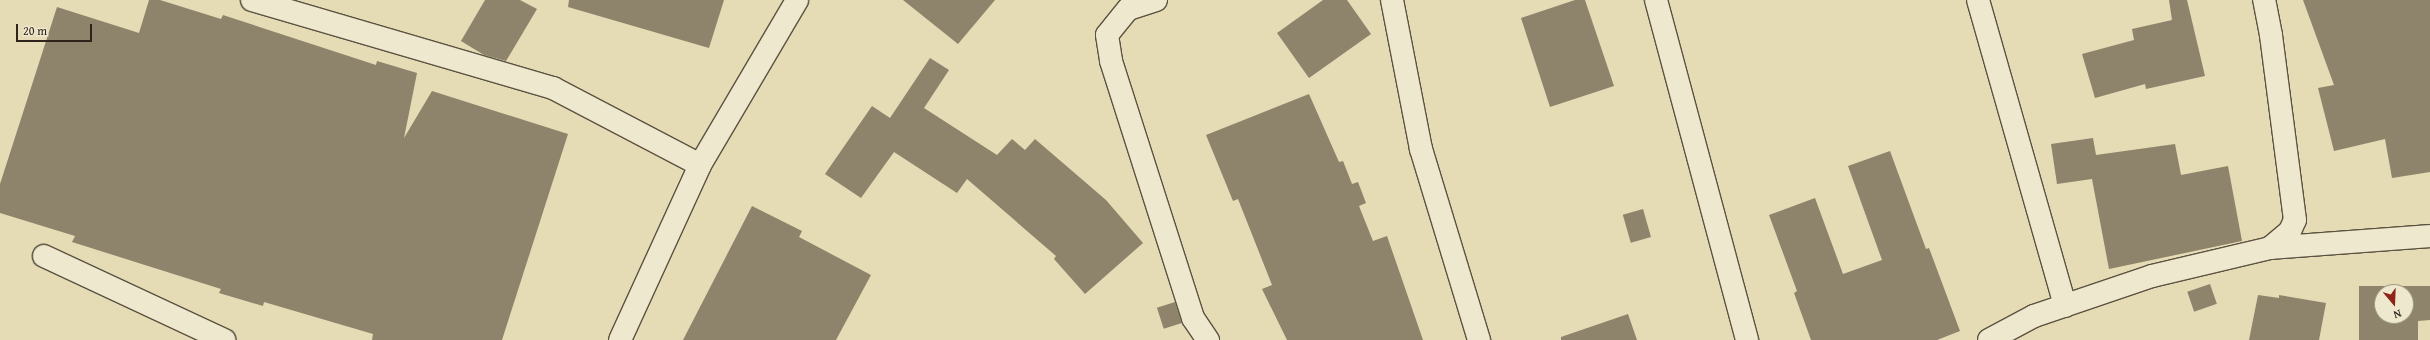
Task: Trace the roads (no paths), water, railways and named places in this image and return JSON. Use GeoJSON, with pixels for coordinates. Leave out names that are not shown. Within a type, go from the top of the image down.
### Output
{"type":"FeatureCollection","features":[{"type":"Feature","properties":{"kind":"street"},"geometry":{"type":"LineString","coordinates":[[252,0],[553,88],[700,165]]}},
{"type":"Feature","properties":{"kind":"street"},"geometry":{"type":"LineString","coordinates":[[620,340],[700,165],[797,0]]}},
{"type":"Feature","properties":{"kind":"street"},"geometry":{"type":"LineString","coordinates":[[1156,0],[1128,9],[1107,35],[1111,61],[1193,318],[1208,340]]}},
{"type":"Feature","properties":{"kind":"street"},"geometry":{"type":"LineString","coordinates":[[1392,0],[1421,149],[1479,340]]}},
{"type":"Feature","properties":{"kind":"street"},"geometry":{"type":"LineString","coordinates":[[1656,0],[1746,340]]}},
{"type":"Feature","properties":{"kind":"street"},"geometry":{"type":"LineString","coordinates":[[1978,0],[2065,306]]}},
{"type":"Feature","properties":{"kind":"street"},"geometry":{"type":"LineString","coordinates":[[2264,0],[2271,35],[2295,220],[2290,231],[2270,248]]}},
{"type":"Feature","properties":{"kind":"street"},"geometry":{"type":"LineString","coordinates":[[1989,340],[2034,316],[2152,276],[2270,248],[2430,236]]}},
{"type":"Feature","properties":{"kind":"street"},"geometry":{"type":"LineString","coordinates":[[44,256],[224,340]]}}]}
